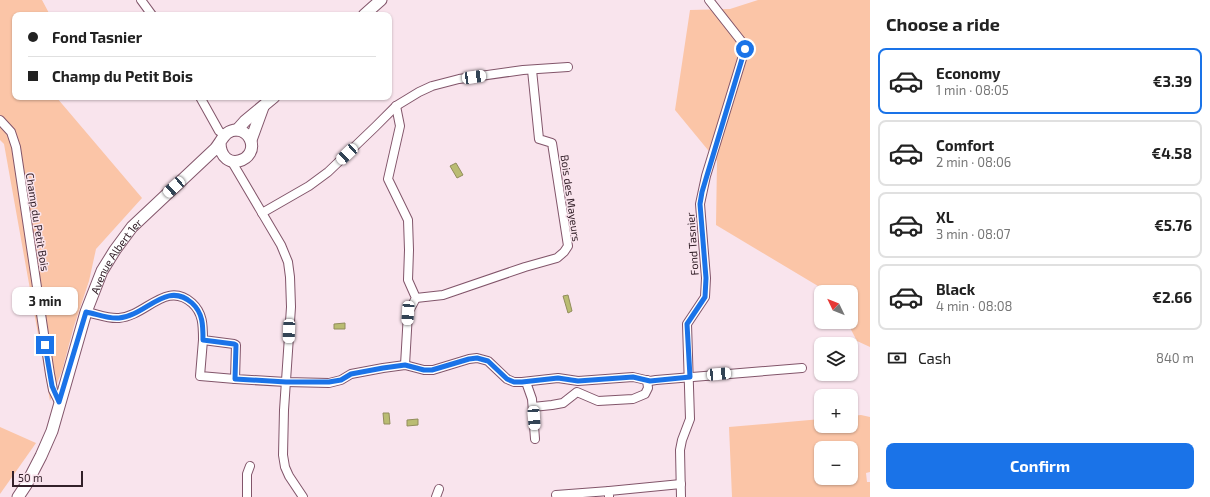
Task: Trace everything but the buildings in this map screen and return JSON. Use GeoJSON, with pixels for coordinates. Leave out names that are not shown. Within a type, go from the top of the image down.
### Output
{"type":"FeatureCollection","features":[{"type":"Feature","properties":{"kind":"main road"},"geometry":{"type":"LineString","coordinates":[[367,12],[381,0]]}},
{"type":"Feature","properties":{"kind":"main road","name":"Avenue Albert 1er"},"geometry":{"type":"LineString","coordinates":[[18,497],[41,456],[52,431],[59,402],[86,312],[102,271],[115,250],[132,227],[194,169],[230,131],[237,130],[253,114],[271,100]]}},
{"type":"Feature","properties":{"kind":"main road","name":"Avenue Albert 1er"},"geometry":{"type":"LineString","coordinates":[[194,169],[210,159],[228,159],[238,162],[245,159],[250,154],[252,148],[251,140],[263,107]]}},
{"type":"Feature","properties":{"kind":"main road"},"geometry":{"type":"LineString","coordinates":[[237,130],[248,135],[251,140]]}},
{"type":"Feature","properties":{"kind":"main road"},"geometry":{"type":"LineString","coordinates":[[222,139],[220,150],[228,159]]}},
{"type":"Feature","properties":{"kind":"street"},"geometry":{"type":"LineString","coordinates":[[141,0],[150,12]]}},
{"type":"Feature","properties":{"kind":"street","name":"Fond Tasnier"},"geometry":{"type":"LineString","coordinates":[[680,497],[680,450],[690,419],[690,377],[687,324],[705,297],[706,278],[700,204],[702,192],[745,49],[742,42],[709,0]]}},
{"type":"Feature","properties":{"kind":"street"},"geometry":{"type":"LineString","coordinates":[[262,213],[309,186],[328,172],[396,106],[409,96],[432,86],[459,79],[523,70],[568,66]]}},
{"type":"Feature","properties":{"kind":"street","name":"Bois des Mayeurs"},"geometry":{"type":"LineString","coordinates":[[416,298],[443,295],[525,267],[558,258],[568,246],[552,143],[539,138],[532,70]]}},
{"type":"Feature","properties":{"kind":"street"},"geometry":{"type":"LineString","coordinates":[[202,100],[222,139]]}},
{"type":"Feature","properties":{"kind":"street"},"geometry":{"type":"LineString","coordinates":[[396,106],[400,126],[388,178],[408,220],[408,280],[416,298],[408,313],[405,365]]}},
{"type":"Feature","properties":{"kind":"street","name":"Champ du Petit Bois"},"geometry":{"type":"LineString","coordinates":[[0,120],[11,132],[16,147],[50,374],[53,390],[59,402]]}},
{"type":"Feature","properties":{"kind":"street"},"geometry":{"type":"LineString","coordinates":[[228,159],[245,182],[281,245],[288,262],[291,307],[283,455],[285,467],[289,476],[303,497]]}},
{"type":"Feature","properties":{"kind":"street"},"geometry":{"type":"LineString","coordinates":[[245,159],[245,182]]}},
{"type":"Feature","properties":{"kind":"street"},"geometry":{"type":"LineString","coordinates":[[86,312],[107,317],[119,318],[130,316],[164,296],[178,294],[186,298],[197,307],[202,317],[203,340],[200,376],[235,379],[286,382],[329,382],[341,380],[351,374],[405,365],[424,370],[432,370],[477,358],[488,361],[507,379],[514,382],[558,378],[574,380],[633,377],[647,380],[662,380],[802,368]]}},
{"type":"Feature","properties":{"kind":"street"},"geometry":{"type":"LineString","coordinates":[[203,340],[236,345],[235,379]]}},
{"type":"Feature","properties":{"kind":"street"},"geometry":{"type":"LineString","coordinates":[[574,380],[577,392],[598,401],[633,399],[645,394],[648,388],[647,380]]}},
{"type":"Feature","properties":{"kind":"street"},"geometry":{"type":"LineString","coordinates":[[526,382],[532,399],[535,439]]}},
{"type":"Feature","properties":{"kind":"street"},"geometry":{"type":"LineString","coordinates":[[533,407],[552,406],[563,403],[577,392]]}},
{"type":"Feature","properties":{"kind":"street"},"geometry":{"type":"LineString","coordinates":[[247,497],[247,474],[250,466]]}},
{"type":"Feature","properties":{"kind":"street"},"geometry":{"type":"LineString","coordinates":[[556,495],[609,494],[681,484]]}},
{"type":"Feature","properties":{"kind":"shaded area"},"geometry":{"type":"Polygon","coordinates":[[[0,0],[42,0],[48,12],[12,12],[12,100],[59,100],[142,198],[96,249],[89,281],[74,326],[62,371],[50,401],[4,144],[0,140],[0,0]]]}},
{"type":"Feature","properties":{"kind":"shaded area"},"geometry":{"type":"Polygon","coordinates":[[[758,0],[870,0],[870,347],[858,341],[858,337],[855,337],[851,329],[858,329],[858,285],[816,285],[716,225],[717,161],[675,110],[690,10],[730,9],[758,0]]]}},
{"type":"Feature","properties":{"kind":"shaded area"},"geometry":{"type":"Polygon","coordinates":[[[456,163],[463,175],[457,178],[450,166],[456,163]]]}},
{"type":"Feature","properties":{"kind":"shaded area"},"geometry":{"type":"Polygon","coordinates":[[[568,295],[572,311],[568,313],[563,296],[568,295]]]}},
{"type":"Feature","properties":{"kind":"shaded area"},"geometry":{"type":"Polygon","coordinates":[[[345,323],[345,329],[334,329],[334,324],[345,323]]]}},
{"type":"Feature","properties":{"kind":"shaded area"},"geometry":{"type":"Polygon","coordinates":[[[383,413],[389,413],[390,424],[384,424],[383,413]]]}},
{"type":"Feature","properties":{"kind":"shaded area"},"geometry":{"type":"Polygon","coordinates":[[[858,415],[870,417],[870,472],[866,473],[867,482],[870,482],[870,497],[732,497],[729,427],[814,420],[814,433],[858,433],[858,415]]]}},
{"type":"Feature","properties":{"kind":"shaded area"},"geometry":{"type":"Polygon","coordinates":[[[418,419],[418,425],[407,426],[407,420],[418,419]]]}},
{"type":"Feature","properties":{"kind":"shaded area"},"geometry":{"type":"Polygon","coordinates":[[[0,427],[36,443],[0,494],[0,427]]]}},
{"type":"Feature","properties":{"kind":"route"},"geometry":{"type":"LineString","coordinates":[[45,345],[52,386],[59,402],[86,312],[107,317],[119,318],[130,316],[164,296],[178,294],[186,298],[197,307],[202,317],[203,340],[236,345],[235,379],[286,382],[329,382],[341,380],[351,374],[383,368],[405,365],[424,370],[432,370],[477,358],[488,361],[507,379],[514,382],[558,378],[578,381],[633,377],[650,381],[690,377],[687,324],[705,297],[706,278],[700,204],[702,192],[745,49]]}}]}
